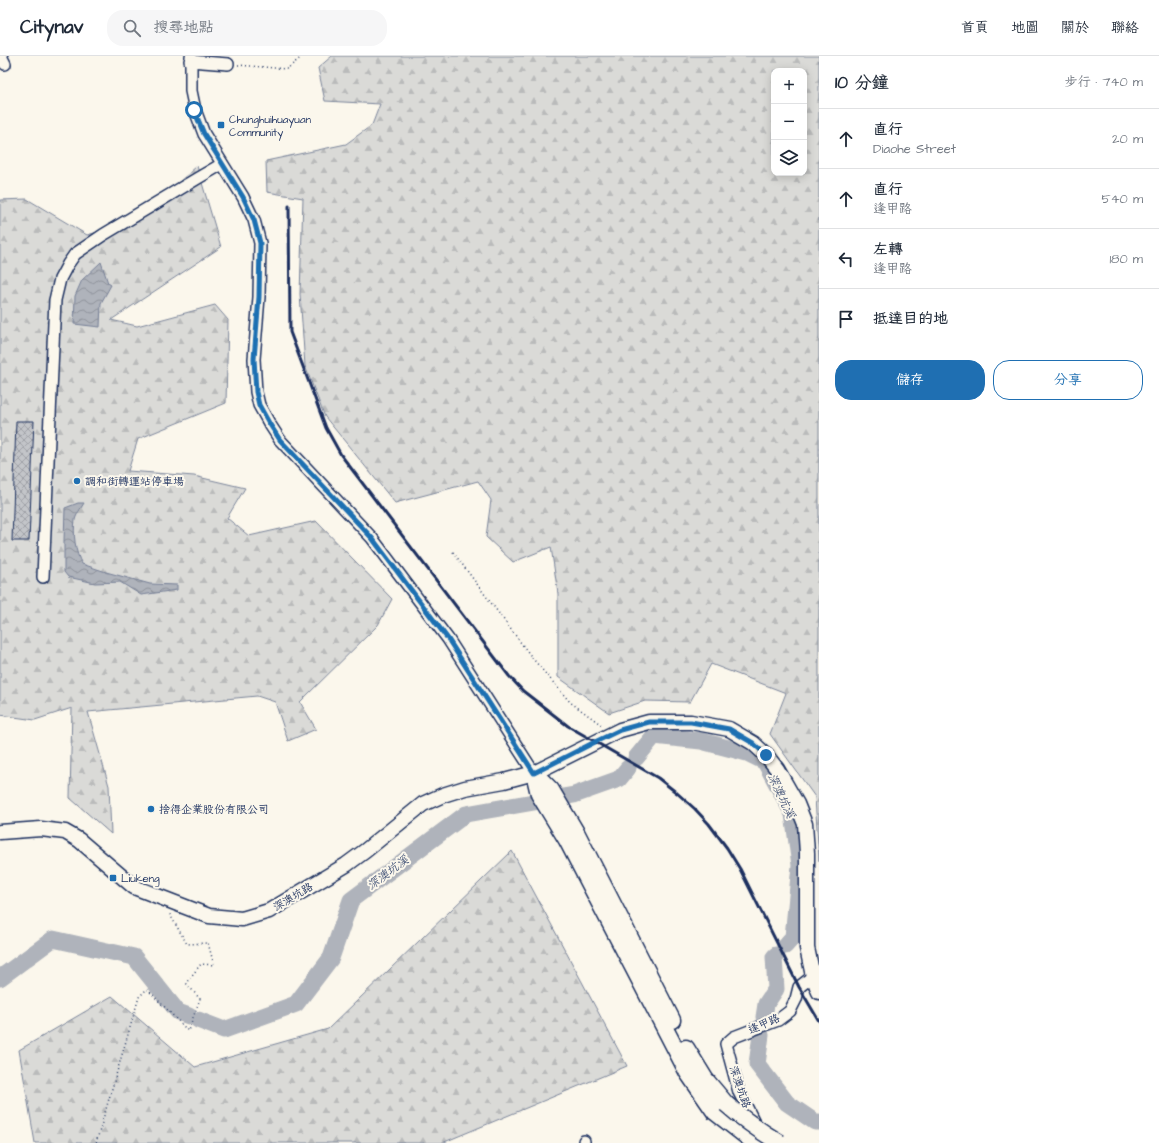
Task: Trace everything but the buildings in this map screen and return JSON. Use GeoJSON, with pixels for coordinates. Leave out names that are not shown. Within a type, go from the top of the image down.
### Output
{"type":"FeatureCollection","features":[{"type":"Feature","properties":{"kind":"highway"},"geometry":{"type":"LineString","coordinates":[[534,773],[557,811],[578,834],[686,1048],[705,1079],[720,1108],[754,1143]]}},
{"type":"Feature","properties":{"kind":"highway"},"geometry":{"type":"LineString","coordinates":[[720,1108],[739,1116],[780,1143]]}},
{"type":"Feature","properties":{"kind":"main road"},"geometry":{"type":"LineString","coordinates":[[534,773],[613,733],[649,722],[691,722],[729,729],[753,743],[766,755],[777,769],[805,824],[807,853],[807,948],[813,976],[819,992]]}},
{"type":"Feature","properties":{"kind":"main road","name":"深澳坑路"},"geometry":{"type":"LineString","coordinates":[[0,832],[41,829],[65,832],[79,840],[134,887],[209,916],[242,919],[269,911],[346,865],[423,804],[443,795],[465,788],[504,781],[534,773]]}},
{"type":"Feature","properties":{"kind":"street"},"geometry":{"type":"LineString","coordinates":[[228,64],[191,58],[191,91],[194,110],[204,134],[243,197],[254,220],[260,243],[259,297],[254,359],[256,392],[259,405],[280,440],[372,538],[444,633],[534,773]]}},
{"type":"Feature","properties":{"kind":"street"},"geometry":{"type":"LineString","coordinates":[[43,577],[55,300],[60,279],[75,254],[110,230],[222,164]]}},
{"type":"Feature","properties":{"kind":"street","name":"逢甲路"},"geometry":{"type":"LineString","coordinates":[[742,1034],[778,1020],[790,1011],[796,999],[799,987],[813,976]]}},
{"type":"Feature","properties":{"kind":"street","name":"深澳坑路"},"geometry":{"type":"LineString","coordinates":[[742,1034],[734,1036],[726,1044],[739,1092],[753,1122],[771,1143]]}},
{"type":"Feature","properties":{"kind":"path"},"geometry":{"type":"LineString","coordinates":[[228,64],[287,69],[301,56]]}},
{"type":"Feature","properties":{"kind":"path"},"geometry":{"type":"LineString","coordinates":[[453,552],[533,659],[570,702],[613,733]]}},
{"type":"Feature","properties":{"kind":"path"},"geometry":{"type":"LineString","coordinates":[[96,1143],[139,997],[147,988],[188,1031],[200,999],[186,983],[201,964],[214,965],[208,943],[187,944],[160,897]]}},
{"type":"Feature","properties":{"kind":"green space"},"geometry":{"type":"Polygon","coordinates":[[[332,56],[819,56],[819,861],[815,797],[770,734],[786,693],[711,664],[690,702],[645,701],[609,713],[558,677],[558,594],[551,547],[513,562],[486,537],[491,500],[478,481],[395,503],[325,417],[305,366],[300,294],[303,198],[267,192],[266,161],[346,144],[372,125],[380,104],[325,101],[318,68],[332,56]]]}},
{"type":"Feature","properties":{"kind":"green space"},"geometry":{"type":"Polygon","coordinates":[[[197,166],[221,247],[111,320],[137,326],[215,305],[228,320],[226,403],[138,439],[128,471],[194,476],[245,488],[227,518],[249,536],[316,521],[392,599],[378,625],[300,702],[316,729],[288,741],[275,702],[257,696],[88,712],[109,786],[111,834],[70,798],[72,708],[35,720],[0,715],[0,200],[27,199],[87,235],[134,222],[197,166]]]}},
{"type":"Feature","properties":{"kind":"green space"},"geometry":{"type":"Polygon","coordinates":[[[512,851],[627,1066],[442,1143],[35,1143],[19,1050],[112,996],[195,1067],[328,1029],[512,851]]]}},
{"type":"Feature","properties":{"kind":"water"},"geometry":{"type":"Polygon","coordinates":[[[101,262],[108,283],[111,285],[101,303],[100,327],[74,324],[75,296],[82,280],[101,262]]]}},
{"type":"Feature","properties":{"kind":"water"},"geometry":{"type":"Polygon","coordinates":[[[78,503],[84,503],[76,516],[74,537],[76,549],[82,564],[150,584],[177,585],[177,590],[141,595],[120,582],[95,583],[68,577],[64,572],[65,508],[78,503]]]}},
{"type":"Feature","properties":{"kind":"waterway","name":"深澳坑溪"},"geometry":{"type":"LineString","coordinates":[[636,758],[654,736],[701,741],[747,753],[765,762],[793,814],[800,865],[793,937],[785,946]]}},
{"type":"Feature","properties":{"kind":"waterway","name":"深澳坑溪"},"geometry":{"type":"LineString","coordinates":[[198,1020],[224,1030],[296,1004],[331,958],[351,900],[466,814],[574,795],[619,779],[628,768]]}},
{"type":"Feature","properties":{"kind":"waterway","name":"深澳坑溪"},"geometry":{"type":"LineString","coordinates":[[0,978],[53,939],[134,957],[178,1012],[189,1016]]}},
{"type":"Feature","properties":{"kind":"waterway","name":"深澳坑溪"},"geometry":{"type":"LineString","coordinates":[[764,1017],[766,1004],[776,989],[774,957],[776,955]]}},
{"type":"Feature","properties":{"kind":"waterway","name":"深澳坑溪"},"geometry":{"type":"LineString","coordinates":[[761,1035],[757,1064],[787,1103],[815,1122],[819,1122]]}},
{"type":"Feature","properties":{"kind":"railway"},"geometry":{"type":"LineString","coordinates":[[289,206],[290,332],[326,428],[341,455],[509,676],[523,691],[568,726],[658,778],[695,809],[709,824],[727,848],[740,869],[799,987],[819,1021]]}},
{"type":"Feature","properties":{"kind":"place","name":"Chunghuihuayuan Community"},"geometry":{"type":"Point","coordinates":[221,125]}},
{"type":"Feature","properties":{"kind":"place","name":"調和街轉運站停車場"},"geometry":{"type":"Point","coordinates":[77,481]}},
{"type":"Feature","properties":{"kind":"place","name":"捨得企業股份有限公司"},"geometry":{"type":"Point","coordinates":[151,809]}},
{"type":"Feature","properties":{"kind":"place","name":"Liukeng"},"geometry":{"type":"Point","coordinates":[113,878]}},
{"type":"Feature","properties":{"kind":"route"},"geometry":{"type":"LineString","coordinates":[[194,110],[204,134],[243,197],[254,220],[260,243],[259,297],[254,359],[256,392],[259,405],[280,440],[372,538],[448,639],[534,773],[620,730],[649,722],[691,722],[729,729],[753,743],[766,755]]}}]}
